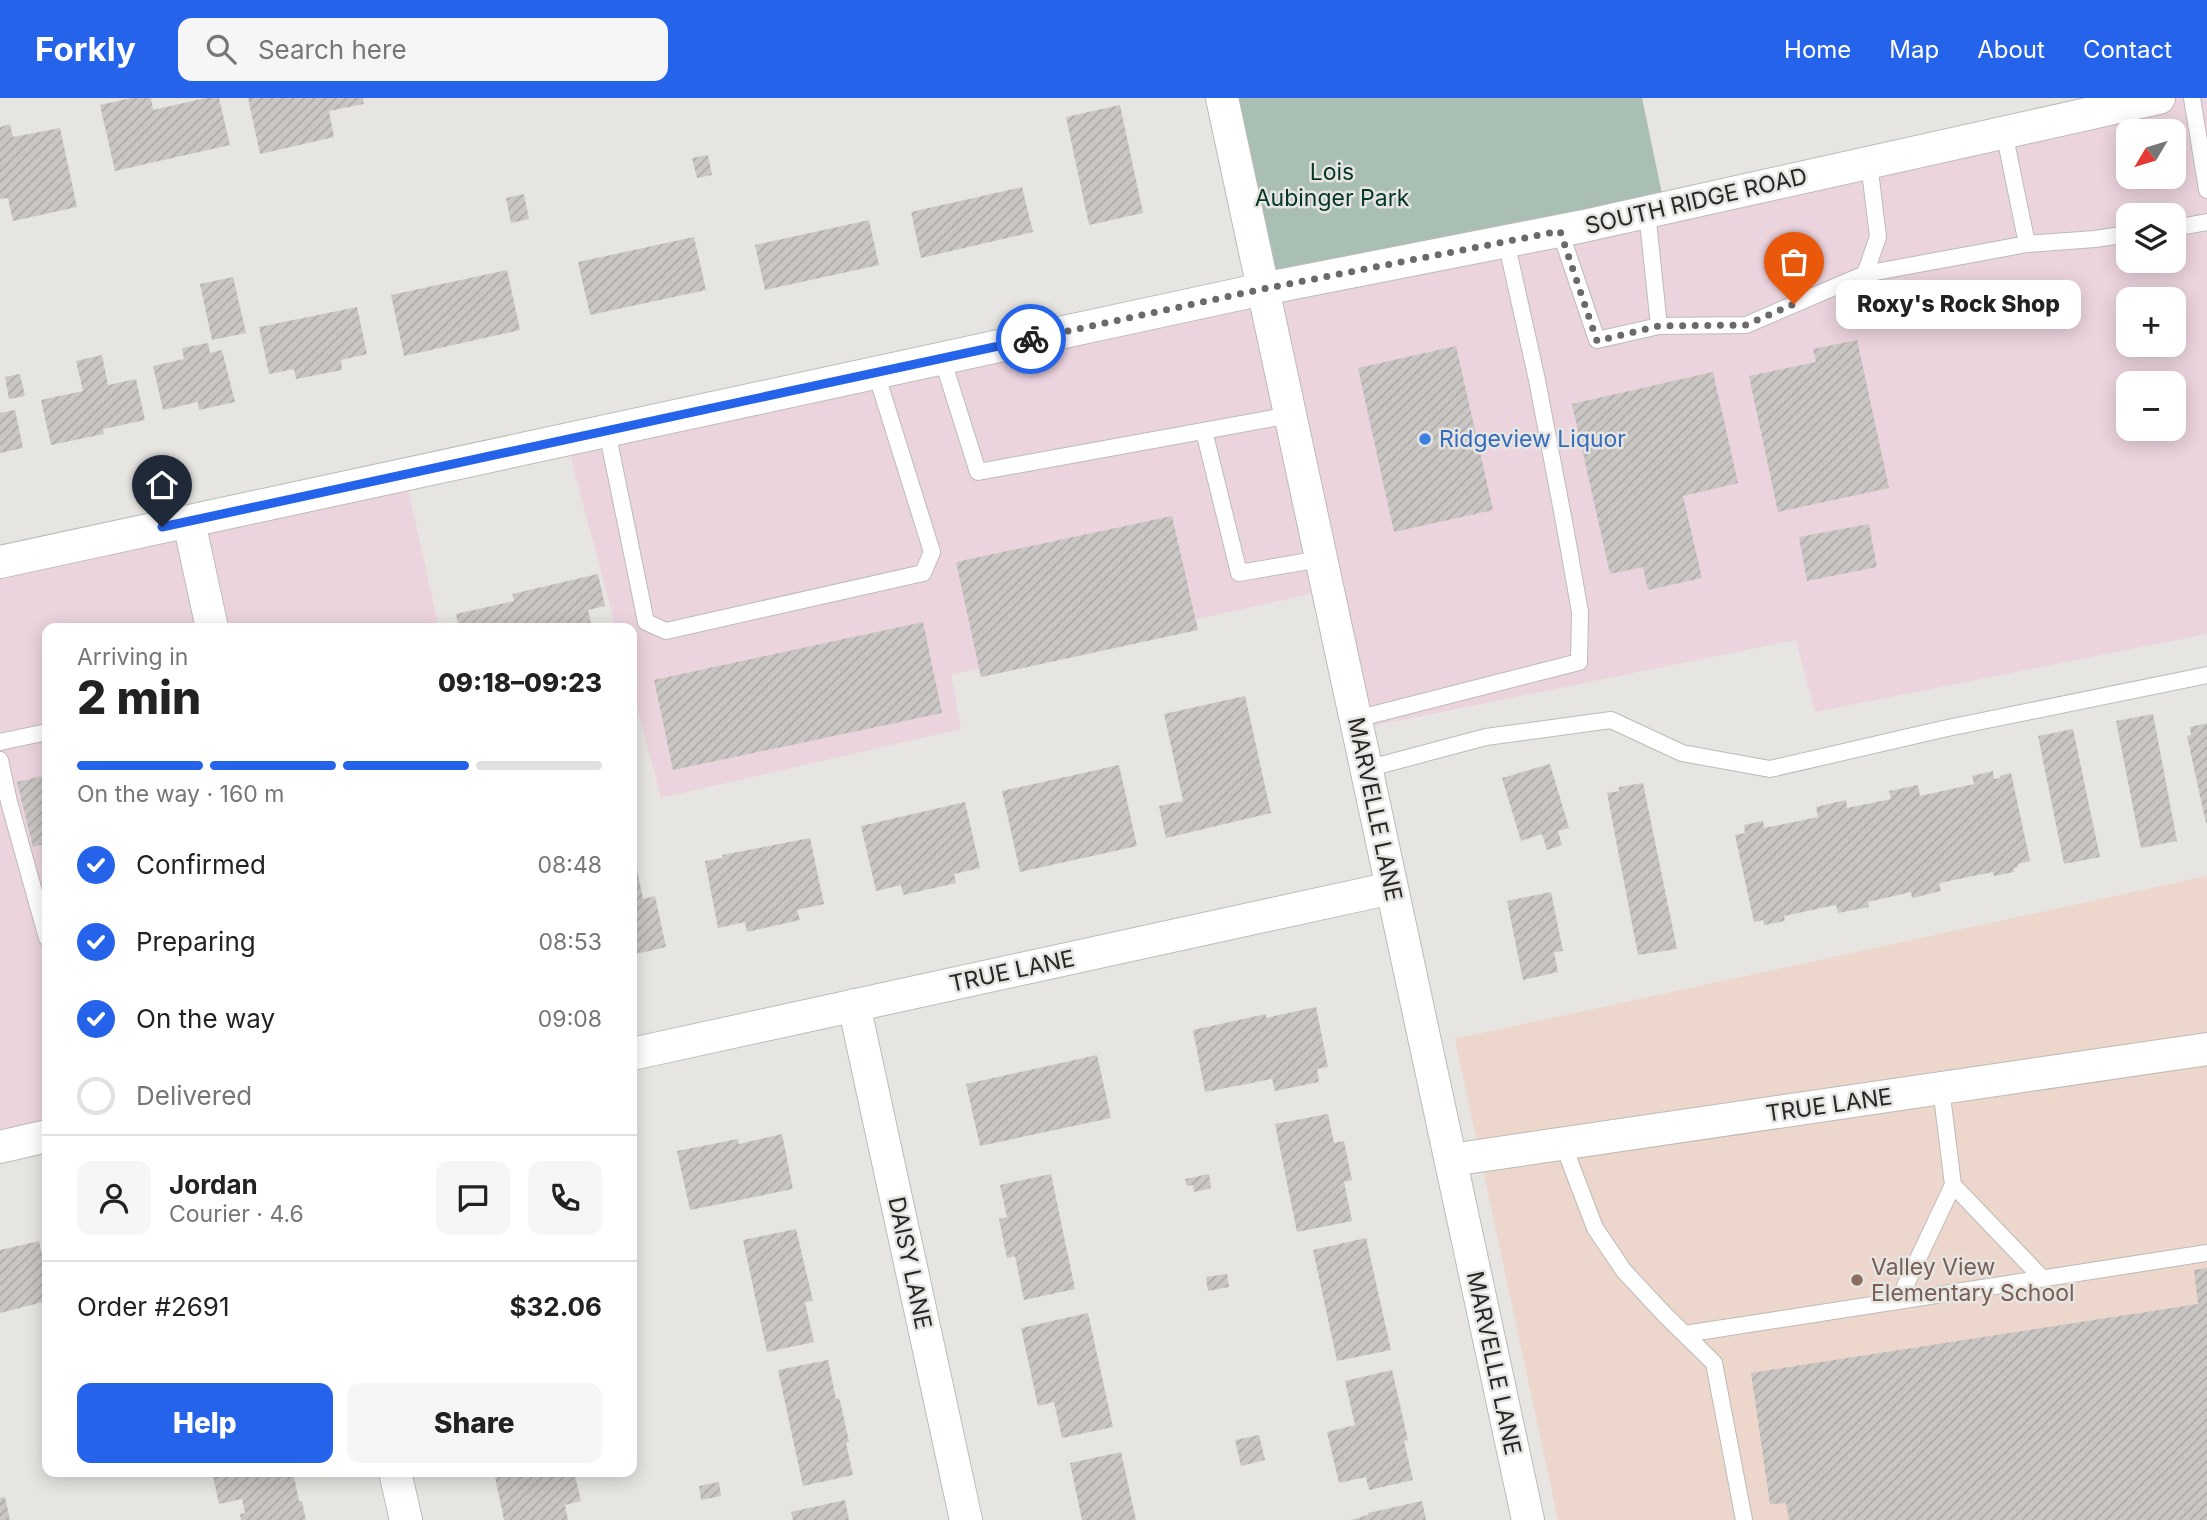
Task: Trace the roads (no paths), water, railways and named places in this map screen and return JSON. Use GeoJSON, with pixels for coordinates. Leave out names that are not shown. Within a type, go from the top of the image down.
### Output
{"type":"FeatureCollection","features":[{"type":"Feature","properties":{"kind":"street","name":"MARVELLE LANE"},"geometry":{"type":"LineString","coordinates":[[1222,98],[1528,1520]]}},
{"type":"Feature","properties":{"kind":"street","name":"SOUTH RIDGE ROAD"},"geometry":{"type":"LineString","coordinates":[[0,562],[1263,289],[1560,231],[2159,98]]}},
{"type":"Feature","properties":{"kind":"street"},"geometry":{"type":"LineString","coordinates":[[189,522],[211,623]]}},
{"type":"Feature","properties":{"kind":"street","name":"TRUE LANE"},"geometry":{"type":"LineString","coordinates":[[637,1053],[1392,888]]}},
{"type":"Feature","properties":{"kind":"street","name":"DAISY LANE"},"geometry":{"type":"LineString","coordinates":[[854,1005],[966,1520]]}},
{"type":"Feature","properties":{"kind":"street","name":"TRUE LANE"},"geometry":{"type":"LineString","coordinates":[[1451,1160],[2207,1049]]}},
{"type":"Feature","properties":{"kind":"street"},"geometry":{"type":"LineString","coordinates":[[0,1147],[42,1137]]}},
{"type":"Feature","properties":{"kind":"street"},"geometry":{"type":"LineString","coordinates":[[396,1477],[406,1520]]}},
{"type":"Feature","properties":{"kind":"lane"},"geometry":{"type":"LineString","coordinates":[[2192,98],[2207,190]]}},
{"type":"Feature","properties":{"kind":"lane"},"geometry":{"type":"LineString","coordinates":[[2004,132],[2026,244]]}},
{"type":"Feature","properties":{"kind":"lane"},"geometry":{"type":"LineString","coordinates":[[1865,274],[1878,237],[1869,163]]}},
{"type":"Feature","properties":{"kind":"lane"},"geometry":{"type":"LineString","coordinates":[[1647,212],[1659,326]]}},
{"type":"Feature","properties":{"kind":"lane"},"geometry":{"type":"LineString","coordinates":[[2186,226],[2207,222]]}},
{"type":"Feature","properties":{"kind":"lane"},"geometry":{"type":"LineString","coordinates":[[1560,231],[1597,341],[1659,326],[1746,325],[1865,274],[2026,244],[2116,236]]}},
{"type":"Feature","properties":{"kind":"lane"},"geometry":{"type":"LineString","coordinates":[[1356,719],[1579,662],[1580,612],[1537,380],[1506,241]]}},
{"type":"Feature","properties":{"kind":"lane"},"geometry":{"type":"LineString","coordinates":[[942,358],[978,472],[1290,415]]}},
{"type":"Feature","properties":{"kind":"lane"},"geometry":{"type":"LineString","coordinates":[[607,431],[646,622],[666,632],[923,573],[932,552],[876,373]]}},
{"type":"Feature","properties":{"kind":"lane"},"geometry":{"type":"LineString","coordinates":[[1204,431],[1239,573],[1321,559]]}},
{"type":"Feature","properties":{"kind":"lane"},"geometry":{"type":"LineString","coordinates":[[1366,769],[1486,737],[1611,720],[1682,753],[1770,769],[1943,729],[2207,675]]}},
{"type":"Feature","properties":{"kind":"lane"},"geometry":{"type":"LineString","coordinates":[[0,742],[42,733]]}},
{"type":"Feature","properties":{"kind":"lane"},"geometry":{"type":"LineString","coordinates":[[0,760],[42,920]]}},
{"type":"Feature","properties":{"kind":"lane"},"geometry":{"type":"LineString","coordinates":[[1898,1301],[1953,1185],[1941,1088]]}},
{"type":"Feature","properties":{"kind":"lane"},"geometry":{"type":"LineString","coordinates":[[1563,1144],[1595,1228],[1624,1271],[1714,1363],[1744,1520]]}},
{"type":"Feature","properties":{"kind":"lane"},"geometry":{"type":"LineString","coordinates":[[1953,1185],[2042,1278]]}},
{"type":"Feature","properties":{"kind":"lane"},"geometry":{"type":"LineString","coordinates":[[1685,1334],[2207,1253]]}},
{"type":"Feature","properties":{"kind":"place","name":"Roxy's Rock Shop"},"geometry":{"type":"Point","coordinates":[1794,304]}},
{"type":"Feature","properties":{"kind":"place","name":"Ridgeview Liquor"},"geometry":{"type":"Point","coordinates":[1425,439]}},
{"type":"Feature","properties":{"kind":"place","name":"Valley View Elementary School"},"geometry":{"type":"Point","coordinates":[1857,1280]}},
{"type":"Feature","properties":{"kind":"park label","name":"Lois Aubinger Park"},"geometry":{"type":"Point","coordinates":[1332,185]}}]}
